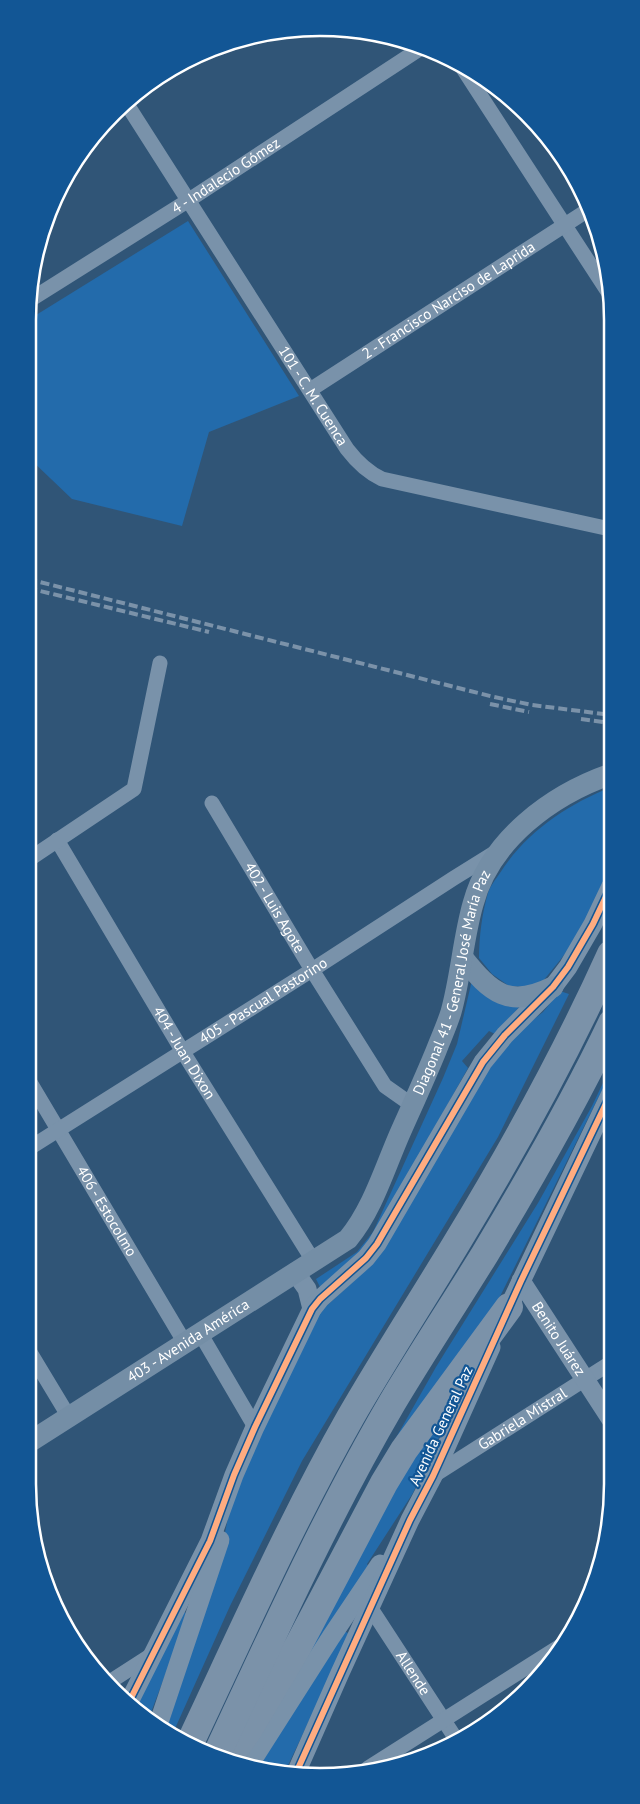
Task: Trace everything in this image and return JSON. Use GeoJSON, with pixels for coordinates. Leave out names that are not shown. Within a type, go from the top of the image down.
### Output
{"type":"FeatureCollection","features":[{"type":"Feature","properties":{"kind":"highway"},"geometry":{"type":"LineString","coordinates":[[193,1737],[323,1466],[380,1366],[461,1237],[533,1113],[564,1055],[604,969]]}},
{"type":"Feature","properties":{"kind":"highway"},"geometry":{"type":"LineString","coordinates":[[219,1749],[305,1567],[350,1478],[392,1403],[545,1152],[604,1038]]}},
{"type":"Feature","properties":{"kind":"highway"},"geometry":{"type":"LineString","coordinates":[[231,1754],[247,1732],[298,1646],[384,1483],[404,1450],[509,1307]]}},
{"type":"Feature","properties":{"kind":"main road","name":"Diagonal 41 - General José María Paz"},"geometry":{"type":"LineString","coordinates":[[348,1240],[364,1217],[450,1014],[473,902],[487,868],[498,851],[533,817],[572,790],[604,777]]}},
{"type":"Feature","properties":{"kind":"main road"},"geometry":{"type":"LineString","coordinates":[[463,958],[476,974],[503,995],[522,998],[554,987]]}},
{"type":"Feature","properties":{"kind":"main road","name":"403 - Avenida América"},"geometry":{"type":"LineString","coordinates":[[36,1438],[348,1240]]}},
{"type":"Feature","properties":{"kind":"street","name":"4 - Indalecio Gómez"},"geometry":{"type":"LineString","coordinates":[[38,295],[414,52]]}},
{"type":"Feature","properties":{"kind":"street"},"geometry":{"type":"LineString","coordinates":[[470,79],[601,280]]}},
{"type":"Feature","properties":{"kind":"street","name":"101 - C. M. Cuenca"},"geometry":{"type":"LineString","coordinates":[[130,109],[347,449],[370,474],[382,480],[604,528]]}},
{"type":"Feature","properties":{"kind":"street","name":"2 - Francisco Narciso de Laprida"},"geometry":{"type":"LineString","coordinates":[[310,390],[583,213]]}},
{"type":"Feature","properties":{"kind":"street"},"geometry":{"type":"LineString","coordinates":[[36,854],[134,789],[160,664]]}},
{"type":"Feature","properties":{"kind":"street","name":"402 - Luis Agote"},"geometry":{"type":"LineString","coordinates":[[212,803],[312,970],[385,1086],[412,1105]]}},
{"type":"Feature","properties":{"kind":"street","name":"404 - Juan Dixon"},"geometry":{"type":"LineString","coordinates":[[57,840],[183,1052],[314,1262]]}},
{"type":"Feature","properties":{"kind":"street","name":"405 - Pascual Pastorino"},"geometry":{"type":"LineString","coordinates":[[36,1143],[183,1052],[498,851]]}},
{"type":"Feature","properties":{"kind":"street"},"geometry":{"type":"LineString","coordinates":[[132,1696],[210,1541],[234,1475],[255,1427],[312,1309],[320,1299],[366,1258],[377,1244],[483,1062],[505,1035],[554,987],[579,949],[604,901]]}},
{"type":"Feature","properties":{"kind":"street","name":"406 - Estocolmo"},"geometry":{"type":"LineString","coordinates":[[36,1092],[193,1338],[255,1427]]}},
{"type":"Feature","properties":{"kind":"street","name":"Avenida General Paz"},"geometry":{"type":"LineString","coordinates":[[299,1767],[410,1520],[433,1476],[521,1281],[604,1108]]}},
{"type":"Feature","properties":{"kind":"street"},"geometry":{"type":"LineString","coordinates":[[295,1272],[307,1289],[312,1309]]}},
{"type":"Feature","properties":{"kind":"street","name":"Benito Juárez"},"geometry":{"type":"LineString","coordinates":[[521,1281],[604,1408]]}},
{"type":"Feature","properties":{"kind":"street"},"geometry":{"type":"LineString","coordinates":[[36,1362],[69,1417]]}},
{"type":"Feature","properties":{"kind":"street","name":"Gabriela Mistral"},"geometry":{"type":"LineString","coordinates":[[433,1476],[604,1367]]}},
{"type":"Feature","properties":{"kind":"street"},"geometry":{"type":"LineString","coordinates":[[159,1718],[216,1553],[234,1475]]}},
{"type":"Feature","properties":{"kind":"street","name":"Avenida General Paz"},"geometry":{"type":"LineString","coordinates":[[253,1759],[331,1637],[410,1520]]}},
{"type":"Feature","properties":{"kind":"street","name":"Allende"},"geometry":{"type":"LineString","coordinates":[[370,1607],[453,1734]]}},
{"type":"Feature","properties":{"kind":"street"},"geometry":{"type":"LineString","coordinates":[[114,1679],[153,1654]]}},
{"type":"Feature","properties":{"kind":"street"},"geometry":{"type":"LineString","coordinates":[[379,1761],[547,1655]]}},
{"type":"Feature","properties":{"kind":"shaded area"},"geometry":{"type":"Polygon","coordinates":[[[188,221],[299,396],[209,432],[182,526],[72,499],[36,465],[36,315],[188,221]]]}},
{"type":"Feature","properties":{"kind":"shaded area"},"geometry":{"type":"Polygon","coordinates":[[[604,790],[604,883],[592,911],[579,935],[543,981],[532,987],[509,986],[492,974],[479,958],[480,933],[490,888],[510,858],[535,833],[563,811],[604,790]]]}},
{"type":"Feature","properties":{"kind":"shaded area"},"geometry":{"type":"Polygon","coordinates":[[[472,980],[520,1006],[495,1034],[489,1031],[462,1061],[468,1068],[376,1233],[359,1256],[320,1287],[316,1279],[357,1252],[373,1232],[457,1044],[472,980]]]}},
{"type":"Feature","properties":{"kind":"shaded area"},"geometry":{"type":"Polygon","coordinates":[[[560,991],[569,994],[498,1137],[302,1461],[230,1606],[175,1728],[164,1722],[222,1547],[235,1484],[310,1321],[357,1278],[488,1070],[519,1031],[543,1012],[560,991]]]}},
{"type":"Feature","properties":{"kind":"shaded area"},"geometry":{"type":"Polygon","coordinates":[[[604,1081],[604,1086],[483,1331],[346,1526],[436,1367],[538,1203],[604,1081]]]}},
{"type":"Feature","properties":{"kind":"shaded area"},"geometry":{"type":"Polygon","coordinates":[[[463,1387],[413,1493],[367,1564],[369,1567],[256,1745],[416,1441],[463,1387]]]}},
{"type":"Feature","properties":{"kind":"shaded area"},"geometry":{"type":"Polygon","coordinates":[[[182,1610],[188,1615],[151,1712],[139,1702],[182,1610]]]}},
{"type":"Feature","properties":{"kind":"shaded area"},"geometry":{"type":"Polygon","coordinates":[[[342,1630],[350,1634],[288,1766],[262,1761],[342,1630]]]}},
{"type":"Feature","properties":{"kind":"railway"},"geometry":{"type":"LineString","coordinates":[[36,581],[494,697],[532,705],[604,714]]}},
{"type":"Feature","properties":{"kind":"railway"},"geometry":{"type":"LineString","coordinates":[[36,590],[209,632]]}},
{"type":"Feature","properties":{"kind":"railway"},"geometry":{"type":"LineString","coordinates":[[490,704],[529,712]]}},
{"type":"Feature","properties":{"kind":"railway"},"geometry":{"type":"LineString","coordinates":[[581,719],[604,722]]}},
{"type":"Feature","properties":{"kind":"cycle path"},"geometry":{"type":"LineString","coordinates":[[132,1696],[210,1541],[234,1475],[255,1427],[312,1309],[320,1299],[366,1258],[377,1244],[483,1062],[505,1035],[553,987],[568,967],[604,901]]}},
{"type":"Feature","properties":{"kind":"cycle path"},"geometry":{"type":"LineString","coordinates":[[299,1767],[410,1520],[433,1476],[521,1281],[604,1108]]}}]}
